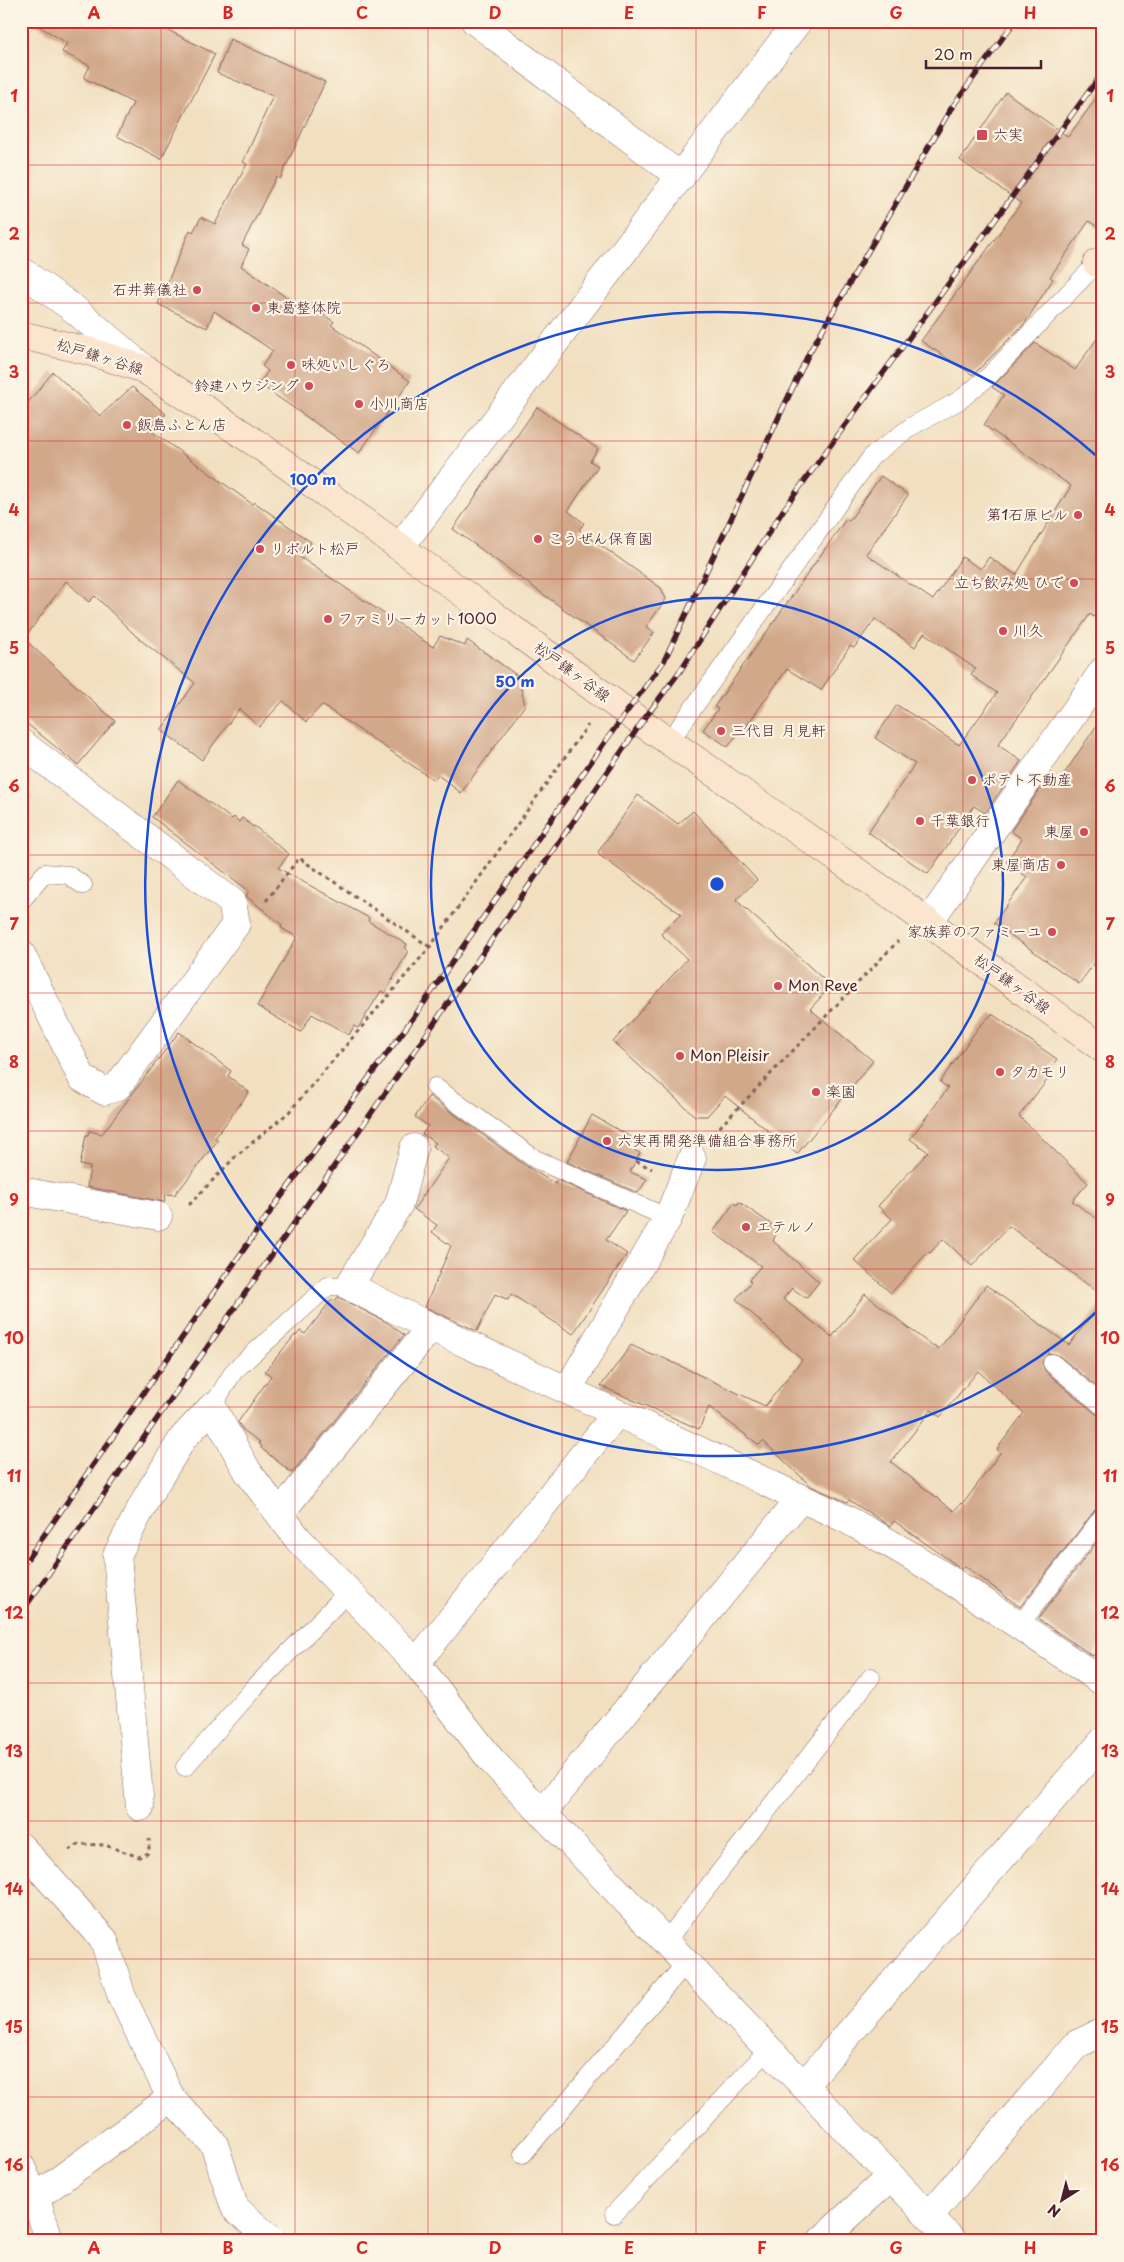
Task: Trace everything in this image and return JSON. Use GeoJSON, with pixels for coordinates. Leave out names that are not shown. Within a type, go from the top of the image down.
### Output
{"type":"FeatureCollection","features":[{"type":"Feature","properties":{"kind":"main road","name":"松戸鎌ヶ谷線"},"geometry":{"type":"LineString","coordinates":[[21,335],[88,351],[144,369],[266,450],[669,742],[928,923],[1103,1049]]}},
{"type":"Feature","properties":{"kind":"street"},"geometry":{"type":"LineString","coordinates":[[475,21],[681,177]]}},
{"type":"Feature","properties":{"kind":"street"},"geometry":{"type":"LineString","coordinates":[[400,548],[681,177],[792,23]]}},
{"type":"Feature","properties":{"kind":"street"},"geometry":{"type":"LineString","coordinates":[[21,271],[74,309],[144,369]]}},
{"type":"Feature","properties":{"kind":"street"},"geometry":{"type":"LineString","coordinates":[[928,923],[1103,671]]}},
{"type":"Feature","properties":{"kind":"street"},"geometry":{"type":"LineString","coordinates":[[21,743],[232,902],[236,924],[117,1087],[104,1091],[82,1078],[21,954]]}},
{"type":"Feature","properties":{"kind":"street"},"geometry":{"type":"LineString","coordinates":[[414,1148],[399,1204],[349,1286],[430,1328],[708,1453],[800,1499],[855,1523],[910,1555],[1103,1682]]}},
{"type":"Feature","properties":{"kind":"street"},"geometry":{"type":"LineString","coordinates":[[568,1389],[668,1218],[692,1158]]}},
{"type":"Feature","properties":{"kind":"street"},"geometry":{"type":"LineString","coordinates":[[21,1191],[158,1216]]}},
{"type":"Feature","properties":{"kind":"street"},"geometry":{"type":"LineString","coordinates":[[280,1513],[430,1328]]}},
{"type":"Feature","properties":{"kind":"street"},"geometry":{"type":"LineString","coordinates":[[140,1807],[117,1555],[148,1495],[183,1438],[212,1407],[248,1472],[298,1539],[416,1663],[492,1761],[953,2241]]}},
{"type":"Feature","properties":{"kind":"street"},"geometry":{"type":"LineString","coordinates":[[416,1663],[617,1413]]}},
{"type":"Feature","properties":{"kind":"street"},"geometry":{"type":"LineString","coordinates":[[542,1813],[800,1499]]}},
{"type":"Feature","properties":{"kind":"street"},"geometry":{"type":"LineString","coordinates":[[804,2085],[1103,1741]]}},
{"type":"Feature","properties":{"kind":"street"},"geometry":{"type":"LineString","coordinates":[[21,1848],[104,1940],[122,1996],[172,2098],[214,2144],[235,2208],[272,2241]]}},
{"type":"Feature","properties":{"kind":"street"},"geometry":{"type":"LineString","coordinates":[[929,2216],[1077,2044],[1103,2032]]}},
{"type":"Feature","properties":{"kind":"street"},"geometry":{"type":"LineString","coordinates":[[35,2198],[172,2098]]}},
{"type":"Feature","properties":{"kind":"street"},"geometry":{"type":"LineString","coordinates":[[21,2167],[35,2198],[50,2241]]}},
{"type":"Feature","properties":{"kind":"street"},"geometry":{"type":"LineString","coordinates":[[821,2241],[891,2176]]}},
{"type":"Feature","properties":{"kind":"lane"},"geometry":{"type":"LineString","coordinates":[[669,742],[872,456],[912,426],[960,400],[988,376],[1100,262]]}},
{"type":"Feature","properties":{"kind":"lane"},"geometry":{"type":"LineString","coordinates":[[21,900],[45,873],[68,875],[83,885]]}},
{"type":"Feature","properties":{"kind":"lane"},"geometry":{"type":"LineString","coordinates":[[435,1087],[535,1159],[668,1218]]}},
{"type":"Feature","properties":{"kind":"lane"},"geometry":{"type":"LineString","coordinates":[[212,1407],[234,1371],[328,1286],[349,1286]]}},
{"type":"Feature","properties":{"kind":"lane"},"geometry":{"type":"LineString","coordinates":[[1052,1364],[1103,1406]]}},
{"type":"Feature","properties":{"kind":"lane"},"geometry":{"type":"LineString","coordinates":[[1019,1626],[1103,1516]]}},
{"type":"Feature","properties":{"kind":"lane"},"geometry":{"type":"LineString","coordinates":[[185,1768],[254,1688],[348,1592]]}},
{"type":"Feature","properties":{"kind":"lane"},"geometry":{"type":"LineString","coordinates":[[666,1941],[871,1677]]}},
{"type":"Feature","properties":{"kind":"lane"},"geometry":{"type":"LineString","coordinates":[[523,2154],[686,1963]]}},
{"type":"Feature","properties":{"kind":"lane"},"geometry":{"type":"LineString","coordinates":[[614,2214],[769,2048]]}},
{"type":"Feature","properties":{"kind":"path"},"geometry":{"type":"LineString","coordinates":[[158,1216],[188,1206],[235,1157],[289,1112],[430,947],[608,698]]}},
{"type":"Feature","properties":{"kind":"path"},"geometry":{"type":"LineString","coordinates":[[236,924],[258,912],[299,858],[430,947]]}},
{"type":"Feature","properties":{"kind":"path"},"geometry":{"type":"LineString","coordinates":[[732,1115],[901,938]]}},
{"type":"Feature","properties":{"kind":"path"},"geometry":{"type":"LineString","coordinates":[[39,1868],[80,1844],[105,1845],[139,1857],[149,1853],[151,1844],[144,1815],[140,1807]]}},
{"type":"Feature","properties":{"kind":"building"},"geometry":{"type":"Polygon","coordinates":[[[30,21],[150,21],[215,54],[161,159],[117,136],[133,103],[84,78],[90,66],[62,52],[67,43],[30,21]]]}},
{"type":"Feature","properties":{"kind":"building"},"geometry":{"type":"Polygon","coordinates":[[[230,39],[325,82],[280,179],[276,177],[242,245],[249,249],[241,266],[306,311],[310,305],[334,322],[331,325],[410,381],[359,453],[259,384],[268,371],[262,366],[273,351],[214,311],[207,328],[158,304],[190,230],[193,232],[201,217],[215,224],[247,164],[243,162],[273,96],[217,73],[230,39]]]}},
{"type":"Feature","properties":{"kind":"building"},"geometry":{"type":"Polygon","coordinates":[[[1103,89],[1103,231],[1089,221],[1050,277],[1053,279],[1025,323],[973,375],[921,341],[1021,203],[960,160],[1006,92],[1068,137],[1103,89]]]}},
{"type":"Feature","properties":{"kind":"building"},"geometry":{"type":"Polygon","coordinates":[[[1103,330],[1103,623],[1090,614],[998,745],[1021,761],[985,813],[974,806],[928,874],[868,832],[915,764],[875,738],[897,705],[959,745],[997,693],[971,675],[976,669],[924,633],[915,647],[875,619],[854,648],[850,646],[821,690],[787,669],[745,728],[743,726],[728,747],[703,730],[718,709],[714,707],[846,519],[849,521],[881,476],[908,495],[866,554],[933,600],[962,557],[981,569],[989,557],[1016,575],[1071,486],[984,425],[1004,395],[992,387],[1035,343],[1075,370],[1103,330]]]}},
{"type":"Feature","properties":{"kind":"building"},"geometry":{"type":"Polygon","coordinates":[[[53,372],[100,416],[132,387],[166,414],[150,430],[252,504],[254,502],[311,542],[300,557],[433,647],[440,636],[465,646],[467,640],[518,676],[525,705],[461,793],[438,775],[434,780],[322,705],[306,722],[283,701],[259,727],[239,709],[202,760],[161,730],[195,683],[137,637],[95,596],[89,602],[66,581],[24,639],[115,721],[78,765],[21,719],[21,411],[53,372]]]}},
{"type":"Feature","properties":{"kind":"building"},"geometry":{"type":"Polygon","coordinates":[[[537,407],[598,449],[590,461],[598,466],[568,511],[584,523],[579,530],[661,588],[666,599],[646,627],[654,633],[634,660],[453,529],[537,407]]]}},
{"type":"Feature","properties":{"kind":"building"},"geometry":{"type":"Polygon","coordinates":[[[1103,716],[1103,951],[1079,984],[994,923],[1027,877],[1006,862],[1022,839],[1011,831],[1047,779],[1056,786],[1103,716]]]}},
{"type":"Feature","properties":{"kind":"building"},"geometry":{"type":"Polygon","coordinates":[[[178,780],[232,819],[234,817],[239,822],[242,818],[254,826],[289,854],[278,868],[369,918],[368,921],[407,944],[405,949],[408,951],[385,993],[381,991],[358,1028],[354,1026],[349,1035],[312,1014],[301,1032],[257,1006],[297,937],[281,928],[282,925],[246,896],[249,891],[152,817],[178,780]]]}},
{"type":"Feature","properties":{"kind":"building"},"geometry":{"type":"Polygon","coordinates":[[[638,795],[678,824],[693,811],[757,880],[736,900],[831,986],[810,1009],[873,1061],[797,1154],[725,1096],[707,1116],[695,1116],[613,1042],[687,959],[661,934],[681,914],[599,855],[598,852],[638,795]]]}},
{"type":"Feature","properties":{"kind":"building"},"geometry":{"type":"Polygon","coordinates":[[[992,1014],[1057,1059],[1044,1076],[1048,1079],[1019,1116],[1088,1183],[1072,1201],[1103,1223],[1103,1296],[1009,1226],[972,1266],[943,1239],[930,1253],[928,1252],[891,1293],[854,1260],[892,1219],[878,1206],[928,1152],[910,1139],[948,1088],[940,1082],[978,1028],[992,1014]]]}},
{"type":"Feature","properties":{"kind":"building"},"geometry":{"type":"Polygon","coordinates":[[[179,1032],[231,1071],[228,1076],[249,1092],[215,1138],[218,1140],[179,1190],[177,1190],[175,1195],[166,1194],[164,1202],[87,1187],[90,1167],[80,1165],[86,1135],[88,1135],[89,1131],[102,1134],[179,1032]]]}},
{"type":"Feature","properties":{"kind":"building"},"geometry":{"type":"Polygon","coordinates":[[[429,1096],[529,1168],[555,1184],[557,1180],[626,1211],[606,1240],[627,1254],[573,1334],[511,1294],[508,1300],[495,1294],[477,1331],[425,1307],[451,1246],[432,1232],[437,1225],[414,1209],[449,1158],[433,1146],[436,1143],[422,1134],[428,1126],[415,1117],[429,1096]]]}},
{"type":"Feature","properties":{"kind":"building","name":"六実再開発準備組合事務所"},"geometry":{"type":"Polygon","coordinates":[[[592,1115],[636,1140],[631,1149],[640,1153],[630,1172],[647,1179],[638,1193],[567,1162],[592,1115]]]}},
{"type":"Feature","properties":{"kind":"building"},"geometry":{"type":"Polygon","coordinates":[[[739,1202],[778,1229],[773,1241],[819,1282],[806,1298],[792,1288],[783,1299],[832,1337],[865,1294],[932,1346],[934,1345],[939,1349],[986,1285],[1069,1345],[1103,1300],[1103,1392],[1058,1355],[1048,1353],[1042,1362],[1045,1371],[1096,1414],[1103,1416],[1103,1506],[1095,1510],[1020,1607],[965,1566],[962,1569],[894,1521],[890,1526],[849,1500],[847,1502],[811,1486],[763,1441],[759,1445],[709,1407],[699,1429],[601,1386],[631,1345],[654,1356],[655,1354],[765,1406],[802,1360],[736,1299],[751,1282],[749,1280],[761,1266],[713,1232],[734,1203],[737,1205],[739,1202]],[[978,1371],[940,1417],[931,1410],[891,1462],[954,1511],[961,1503],[963,1504],[1000,1453],[997,1449],[1024,1413],[978,1371]]]}},
{"type":"Feature","properties":{"kind":"building"},"geometry":{"type":"Polygon","coordinates":[[[338,1297],[388,1323],[404,1335],[292,1473],[261,1448],[262,1446],[258,1443],[260,1442],[243,1430],[238,1422],[271,1376],[265,1371],[295,1335],[300,1331],[305,1334],[332,1299],[334,1302],[338,1297]]]}},
{"type":"Feature","properties":{"kind":"building"},"geometry":{"type":"Polygon","coordinates":[[[1103,1534],[1103,1642],[1093,1656],[1038,1619],[1103,1534]]]}},
{"type":"Feature","properties":{"kind":"railway"},"geometry":{"type":"LineString","coordinates":[[21,1568],[275,1205],[419,1010],[607,739],[664,661],[809,353],[950,110],[1015,21]]}},
{"type":"Feature","properties":{"kind":"railway"},"geometry":{"type":"LineString","coordinates":[[21,1613],[435,1022],[642,722],[680,671],[784,509],[1103,72]]}},
{"type":"Feature","properties":{"kind":"place","name":"六実"},"geometry":{"type":"Point","coordinates":[982,135]}},
{"type":"Feature","properties":{"kind":"place","name":"石井葬儀社"},"geometry":{"type":"Point","coordinates":[197,290]}},
{"type":"Feature","properties":{"kind":"place","name":"東葛整体院"},"geometry":{"type":"Point","coordinates":[256,308]}},
{"type":"Feature","properties":{"kind":"place","name":"味処いしぐろ"},"geometry":{"type":"Point","coordinates":[291,365]}},
{"type":"Feature","properties":{"kind":"place","name":"鈴建ハウジング"},"geometry":{"type":"Point","coordinates":[309,386]}},
{"type":"Feature","properties":{"kind":"place","name":"小川商店"},"geometry":{"type":"Point","coordinates":[359,404]}},
{"type":"Feature","properties":{"kind":"place","name":"飯島ふとん店"},"geometry":{"type":"Point","coordinates":[127,425]}},
{"type":"Feature","properties":{"kind":"place","name":"第1石原ビル"},"geometry":{"type":"Point","coordinates":[1078,515]}},
{"type":"Feature","properties":{"kind":"place","name":"こうぜん保育園"},"geometry":{"type":"Point","coordinates":[538,539]}},
{"type":"Feature","properties":{"kind":"place","name":"リボルト松戸"},"geometry":{"type":"Point","coordinates":[260,549]}},
{"type":"Feature","properties":{"kind":"place","name":"立ち飲み処 ひで"},"geometry":{"type":"Point","coordinates":[1074,583]}},
{"type":"Feature","properties":{"kind":"place","name":"ファミリーカット1000"},"geometry":{"type":"Point","coordinates":[328,619]}},
{"type":"Feature","properties":{"kind":"place","name":"川久"},"geometry":{"type":"Point","coordinates":[1003,631]}},
{"type":"Feature","properties":{"kind":"place","name":"三代目 月見軒"},"geometry":{"type":"Point","coordinates":[721,731]}},
{"type":"Feature","properties":{"kind":"place","name":"ポテト不動産"},"geometry":{"type":"Point","coordinates":[972,780]}},
{"type":"Feature","properties":{"kind":"place","name":"千葉銀行"},"geometry":{"type":"Point","coordinates":[920,821]}},
{"type":"Feature","properties":{"kind":"place","name":"東屋"},"geometry":{"type":"Point","coordinates":[1084,832]}},
{"type":"Feature","properties":{"kind":"place","name":"東屋商店"},"geometry":{"type":"Point","coordinates":[1061,865]}},
{"type":"Feature","properties":{"kind":"place","name":"家族葬のファミーユ"},"geometry":{"type":"Point","coordinates":[1052,932]}},
{"type":"Feature","properties":{"kind":"place","name":"Mon Reve"},"geometry":{"type":"Point","coordinates":[778,986]}},
{"type":"Feature","properties":{"kind":"place","name":"Mon Pleisir"},"geometry":{"type":"Point","coordinates":[680,1056]}},
{"type":"Feature","properties":{"kind":"place","name":"タカモリ"},"geometry":{"type":"Point","coordinates":[1000,1072]}},
{"type":"Feature","properties":{"kind":"place","name":"楽園"},"geometry":{"type":"Point","coordinates":[816,1092]}},
{"type":"Feature","properties":{"kind":"place","name":"六実再開発準備組合事務所"},"geometry":{"type":"Point","coordinates":[607,1141]}},
{"type":"Feature","properties":{"kind":"place","name":"エテルノ"},"geometry":{"type":"Point","coordinates":[746,1227]}}]}
